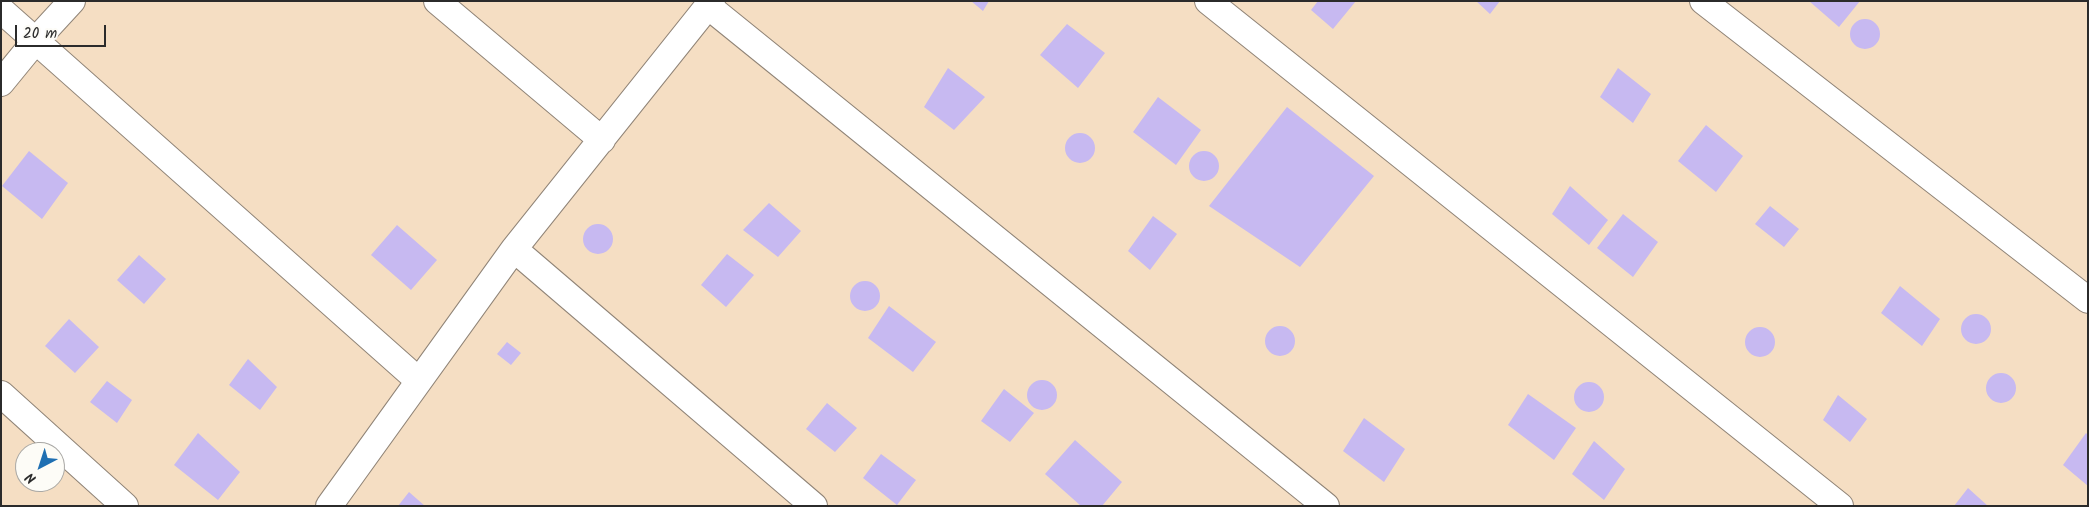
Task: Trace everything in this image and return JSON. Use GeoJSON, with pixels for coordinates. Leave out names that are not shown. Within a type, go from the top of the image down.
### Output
{"type":"FeatureCollection","features":[{"type":"Feature","properties":{"kind":"street"},"geometry":{"type":"LineString","coordinates":[[1,83],[36,39],[72,1]]}},
{"type":"Feature","properties":{"kind":"street"},"geometry":{"type":"LineString","coordinates":[[437,1],[602,140]]}},
{"type":"Feature","properties":{"kind":"street"},"geometry":{"type":"LineString","coordinates":[[1208,1],[1840,506]]}},
{"type":"Feature","properties":{"kind":"street"},"geometry":{"type":"LineString","coordinates":[[1703,1],[2088,300]]}},
{"type":"Feature","properties":{"kind":"street"},"geometry":{"type":"LineString","coordinates":[[329,506],[514,250],[710,4],[1326,506]]}},
{"type":"Feature","properties":{"kind":"street"},"geometry":{"type":"LineString","coordinates":[[1,10],[36,39],[419,381]]}},
{"type":"Feature","properties":{"kind":"street"},"geometry":{"type":"LineString","coordinates":[[514,250],[814,506]]}},
{"type":"Feature","properties":{"kind":"street"},"geometry":{"type":"LineString","coordinates":[[1,394],[125,506]]}},
{"type":"Feature","properties":{"kind":"building"},"geometry":{"type":"Polygon","coordinates":[[[971,1],[989,1],[983,11],[971,1]]]}},
{"type":"Feature","properties":{"kind":"building"},"geometry":{"type":"Polygon","coordinates":[[[1318,1],[1356,1],[1333,29],[1311,10],[1318,1]]]}},
{"type":"Feature","properties":{"kind":"building"},"geometry":{"type":"Polygon","coordinates":[[[1476,1],[1500,1],[1490,14],[1476,1]]]}},
{"type":"Feature","properties":{"kind":"building"},"geometry":{"type":"Polygon","coordinates":[[[1809,1],[1860,1],[1839,27],[1809,1]]]}},
{"type":"Feature","properties":{"kind":"building"},"geometry":{"type":"Polygon","coordinates":[[[1865,19],[1876,23],[1880,34],[1876,45],[1865,49],[1854,45],[1850,34],[1854,23],[1865,19]]]}},
{"type":"Feature","properties":{"kind":"building"},"geometry":{"type":"Polygon","coordinates":[[[1067,24],[1105,53],[1078,88],[1040,55],[1067,24]]]}},
{"type":"Feature","properties":{"kind":"building"},"geometry":{"type":"Polygon","coordinates":[[[948,68],[985,97],[954,130],[924,107],[948,68]]]}},
{"type":"Feature","properties":{"kind":"building"},"geometry":{"type":"Polygon","coordinates":[[[1618,68],[1651,94],[1633,123],[1600,97],[1618,68]]]}},
{"type":"Feature","properties":{"kind":"building"},"geometry":{"type":"Polygon","coordinates":[[[1158,97],[1201,130],[1176,165],[1133,132],[1158,97]]]}},
{"type":"Feature","properties":{"kind":"building"},"geometry":{"type":"Polygon","coordinates":[[[1287,107],[1374,176],[1300,267],[1209,206],[1287,107]]]}},
{"type":"Feature","properties":{"kind":"building"},"geometry":{"type":"Polygon","coordinates":[[[1706,125],[1743,156],[1716,192],[1678,161],[1706,125]]]}},
{"type":"Feature","properties":{"kind":"building"},"geometry":{"type":"Polygon","coordinates":[[[1080,133],[1091,137],[1095,148],[1091,159],[1080,163],[1069,159],[1065,148],[1069,137],[1080,133]]]}},
{"type":"Feature","properties":{"kind":"building"},"geometry":{"type":"Polygon","coordinates":[[[29,151],[68,183],[42,219],[2,186],[29,151]]]}},
{"type":"Feature","properties":{"kind":"building"},"geometry":{"type":"Polygon","coordinates":[[[1204,151],[1215,155],[1219,166],[1215,177],[1204,181],[1193,177],[1189,166],[1193,155],[1204,151]]]}},
{"type":"Feature","properties":{"kind":"building"},"geometry":{"type":"Polygon","coordinates":[[[1570,186],[1608,220],[1589,245],[1552,214],[1570,186]]]}},
{"type":"Feature","properties":{"kind":"building"},"geometry":{"type":"Polygon","coordinates":[[[769,203],[801,231],[778,257],[743,230],[769,203]]]}},
{"type":"Feature","properties":{"kind":"building"},"geometry":{"type":"Polygon","coordinates":[[[1770,206],[1799,229],[1784,247],[1755,224],[1770,206]]]}},
{"type":"Feature","properties":{"kind":"building"},"geometry":{"type":"Polygon","coordinates":[[[1623,214],[1658,242],[1633,277],[1597,248],[1623,214]]]}},
{"type":"Feature","properties":{"kind":"building"},"geometry":{"type":"Polygon","coordinates":[[[1153,216],[1177,234],[1150,270],[1128,251],[1153,216]]]}},
{"type":"Feature","properties":{"kind":"building"},"geometry":{"type":"Polygon","coordinates":[[[598,224],[609,228],[613,239],[609,250],[598,254],[587,250],[583,239],[587,228],[598,224]]]}},
{"type":"Feature","properties":{"kind":"building"},"geometry":{"type":"Polygon","coordinates":[[[397,225],[437,260],[411,290],[371,255],[397,225]]]}},
{"type":"Feature","properties":{"kind":"building"},"geometry":{"type":"Polygon","coordinates":[[[727,254],[754,275],[726,307],[701,285],[727,254]]]}},
{"type":"Feature","properties":{"kind":"building"},"geometry":{"type":"Polygon","coordinates":[[[139,255],[166,279],[144,304],[117,280],[139,255]]]}},
{"type":"Feature","properties":{"kind":"building"},"geometry":{"type":"Polygon","coordinates":[[[865,281],[876,285],[880,296],[876,307],[865,311],[854,307],[850,296],[854,285],[865,281]]]}},
{"type":"Feature","properties":{"kind":"building"},"geometry":{"type":"Polygon","coordinates":[[[1900,286],[1940,319],[1922,346],[1881,313],[1900,286]]]}},
{"type":"Feature","properties":{"kind":"building"},"geometry":{"type":"Polygon","coordinates":[[[889,306],[936,342],[913,372],[868,338],[889,306]]]}},
{"type":"Feature","properties":{"kind":"building"},"geometry":{"type":"Polygon","coordinates":[[[1976,314],[1987,318],[1991,329],[1987,340],[1976,344],[1965,340],[1961,329],[1965,318],[1976,314]]]}},
{"type":"Feature","properties":{"kind":"building"},"geometry":{"type":"Polygon","coordinates":[[[69,319],[99,347],[75,373],[45,346],[69,319]]]}},
{"type":"Feature","properties":{"kind":"building"},"geometry":{"type":"Polygon","coordinates":[[[1280,326],[1291,330],[1295,341],[1291,352],[1280,356],[1269,352],[1265,341],[1269,330],[1280,326]]]}},
{"type":"Feature","properties":{"kind":"building"},"geometry":{"type":"Polygon","coordinates":[[[1760,327],[1771,331],[1775,342],[1771,353],[1760,357],[1749,353],[1745,342],[1749,331],[1760,327]]]}},
{"type":"Feature","properties":{"kind":"building"},"geometry":{"type":"Polygon","coordinates":[[[507,342],[521,353],[511,365],[497,354],[507,342]]]}},
{"type":"Feature","properties":{"kind":"building"},"geometry":{"type":"Polygon","coordinates":[[[248,359],[277,387],[260,410],[229,385],[248,359]]]}},
{"type":"Feature","properties":{"kind":"building"},"geometry":{"type":"Polygon","coordinates":[[[2001,373],[2012,377],[2016,388],[2012,399],[2001,403],[1990,399],[1986,388],[1990,377],[2001,373]]]}},
{"type":"Feature","properties":{"kind":"building"},"geometry":{"type":"Polygon","coordinates":[[[1042,380],[1053,384],[1057,395],[1053,406],[1042,410],[1031,406],[1027,395],[1031,384],[1042,380]]]}},
{"type":"Feature","properties":{"kind":"building"},"geometry":{"type":"Polygon","coordinates":[[[107,381],[132,400],[117,423],[90,402],[107,381]]]}},
{"type":"Feature","properties":{"kind":"building"},"geometry":{"type":"Polygon","coordinates":[[[1589,382],[1600,386],[1604,397],[1600,408],[1589,412],[1578,408],[1574,397],[1578,386],[1589,382]]]}},
{"type":"Feature","properties":{"kind":"building"},"geometry":{"type":"Polygon","coordinates":[[[1004,389],[1034,413],[1010,442],[981,421],[1004,389]]]}},
{"type":"Feature","properties":{"kind":"building"},"geometry":{"type":"Polygon","coordinates":[[[1528,394],[1576,428],[1554,460],[1508,425],[1528,394]]]}},
{"type":"Feature","properties":{"kind":"building"},"geometry":{"type":"Polygon","coordinates":[[[1838,395],[1867,419],[1850,442],[1823,420],[1838,395]]]}},
{"type":"Feature","properties":{"kind":"building"},"geometry":{"type":"Polygon","coordinates":[[[827,403],[857,428],[835,452],[806,429],[827,403]]]}},
{"type":"Feature","properties":{"kind":"building"},"geometry":{"type":"Polygon","coordinates":[[[1364,418],[1405,449],[1384,482],[1343,451],[1364,418]]]}},
{"type":"Feature","properties":{"kind":"building"},"geometry":{"type":"Polygon","coordinates":[[[198,433],[240,472],[218,500],[174,465],[198,433]]]}},
{"type":"Feature","properties":{"kind":"building"},"geometry":{"type":"Polygon","coordinates":[[[2086,433],[2088,435],[2088,486],[2063,465],[2086,433]]]}},
{"type":"Feature","properties":{"kind":"building"},"geometry":{"type":"Polygon","coordinates":[[[1075,440],[1122,482],[1102,506],[1081,506],[1045,474],[1075,440]]]}},
{"type":"Feature","properties":{"kind":"building"},"geometry":{"type":"Polygon","coordinates":[[[1594,441],[1625,469],[1604,500],[1572,474],[1594,441]]]}},
{"type":"Feature","properties":{"kind":"building"},"geometry":{"type":"Polygon","coordinates":[[[881,454],[916,480],[897,505],[863,478],[881,454]]]}},
{"type":"Feature","properties":{"kind":"building"},"geometry":{"type":"Polygon","coordinates":[[[1968,488],[1988,506],[1954,506],[1968,488]]]}},
{"type":"Feature","properties":{"kind":"building"},"geometry":{"type":"Polygon","coordinates":[[[409,492],[425,506],[398,506],[409,492]]]}}]}
